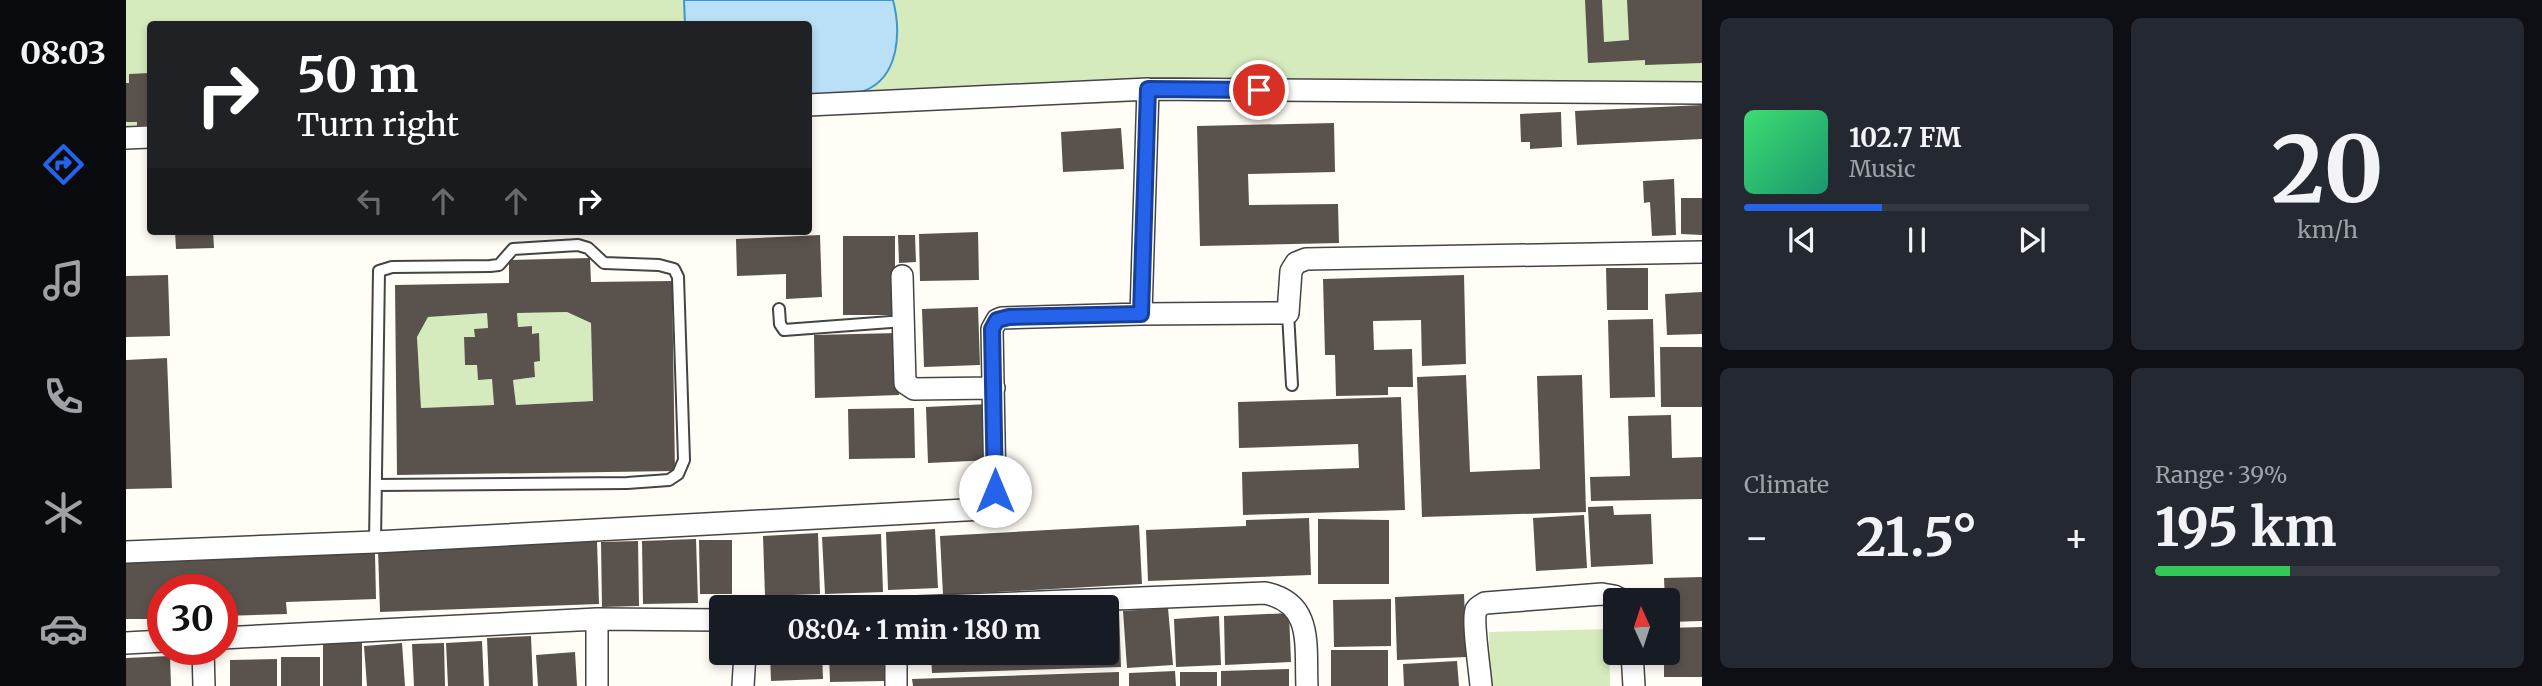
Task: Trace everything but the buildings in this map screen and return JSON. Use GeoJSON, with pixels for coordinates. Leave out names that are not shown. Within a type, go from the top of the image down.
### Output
{"type":"FeatureCollection","features":[{"type":"Feature","properties":{"kind":"street"},"geometry":{"type":"LineString","coordinates":[[812,105],[1148,89],[1702,93]]}},
{"type":"Feature","properties":{"kind":"street"},"geometry":{"type":"LineString","coordinates":[[1141,314],[1148,89]]}},
{"type":"Feature","properties":{"kind":"street"},"geometry":{"type":"LineString","coordinates":[[126,138],[147,137]]}},
{"type":"Feature","properties":{"kind":"street"},"geometry":{"type":"LineString","coordinates":[[126,552],[375,542],[983,509],[993,502],[995,491],[992,329],[997,320],[1009,317],[1288,313],[1291,271],[1296,262],[1306,259],[1702,252]]}},
{"type":"Feature","properties":{"kind":"street"},"geometry":{"type":"LineString","coordinates":[[902,276],[905,383],[909,387],[994,388]]}},
{"type":"Feature","properties":{"kind":"street"},"geometry":{"type":"LineString","coordinates":[[1119,599],[1265,593],[1280,596],[1290,602],[1304,626],[1307,686]]}},
{"type":"Feature","properties":{"kind":"street"},"geometry":{"type":"LineString","coordinates":[[1481,686],[1476,628],[1476,609],[1480,605],[1603,594]]}},
{"type":"Feature","properties":{"kind":"street"},"geometry":{"type":"LineString","coordinates":[[238,637],[597,619],[709,620]]}},
{"type":"Feature","properties":{"kind":"street"},"geometry":{"type":"LineString","coordinates":[[597,619],[597,686]]}},
{"type":"Feature","properties":{"kind":"street"},"geometry":{"type":"LineString","coordinates":[[126,643],[147,642]]}},
{"type":"Feature","properties":{"kind":"street"},"geometry":{"type":"LineString","coordinates":[[203,665],[204,686]]}},
{"type":"Feature","properties":{"kind":"street"},"geometry":{"type":"LineString","coordinates":[[743,686],[744,665]]}},
{"type":"Feature","properties":{"kind":"street"},"geometry":{"type":"LineString","coordinates":[[896,665],[896,686]]}},
{"type":"Feature","properties":{"kind":"street"},"geometry":{"type":"LineString","coordinates":[[1633,665],[1634,686]]}},
{"type":"Feature","properties":{"kind":"lane"},"geometry":{"type":"LineString","coordinates":[[375,542],[379,273],[381,270],[392,267],[499,265],[513,249],[578,245],[588,248],[604,263],[659,265],[674,269],[678,277],[684,460],[678,474],[669,480],[626,483],[376,485]]}},
{"type":"Feature","properties":{"kind":"lane"},"geometry":{"type":"LineString","coordinates":[[779,309],[780,324],[784,330],[904,321]]}},
{"type":"Feature","properties":{"kind":"lane"},"geometry":{"type":"LineString","coordinates":[[1288,313],[1292,385]]}},
{"type":"Feature","properties":{"kind":"green space"},"geometry":{"type":"Polygon","coordinates":[[[126,0],[1702,0],[1702,82],[812,114],[812,21],[147,21],[147,137],[126,138],[126,0]]]}},
{"type":"Feature","properties":{"kind":"green space"},"geometry":{"type":"Polygon","coordinates":[[[567,312],[591,323],[593,401],[516,405],[513,380],[535,377],[534,362],[540,361],[539,334],[532,334],[531,326],[518,327],[517,313],[567,312]]]}},
{"type":"Feature","properties":{"kind":"green space"},"geometry":{"type":"Polygon","coordinates":[[[487,313],[488,328],[475,329],[475,337],[464,338],[465,365],[477,365],[478,380],[492,379],[494,405],[421,408],[417,337],[428,317],[487,313]]]}},
{"type":"Feature","properties":{"kind":"green space"},"geometry":{"type":"Polygon","coordinates":[[[1603,629],[1603,665],[1610,665],[1610,686],[1490,686],[1489,632],[1603,629]]]}},
{"type":"Feature","properties":{"kind":"water"},"geometry":{"type":"Polygon","coordinates":[[[684,0],[893,0],[897,39],[891,64],[876,84],[859,93],[812,94],[812,21],[685,21],[684,0]]]}},
{"type":"Feature","properties":{"kind":"route"},"geometry":{"type":"LineString","coordinates":[[995,491],[992,329],[997,320],[1009,317],[1141,314],[1148,89],[1259,90]]}}]}
